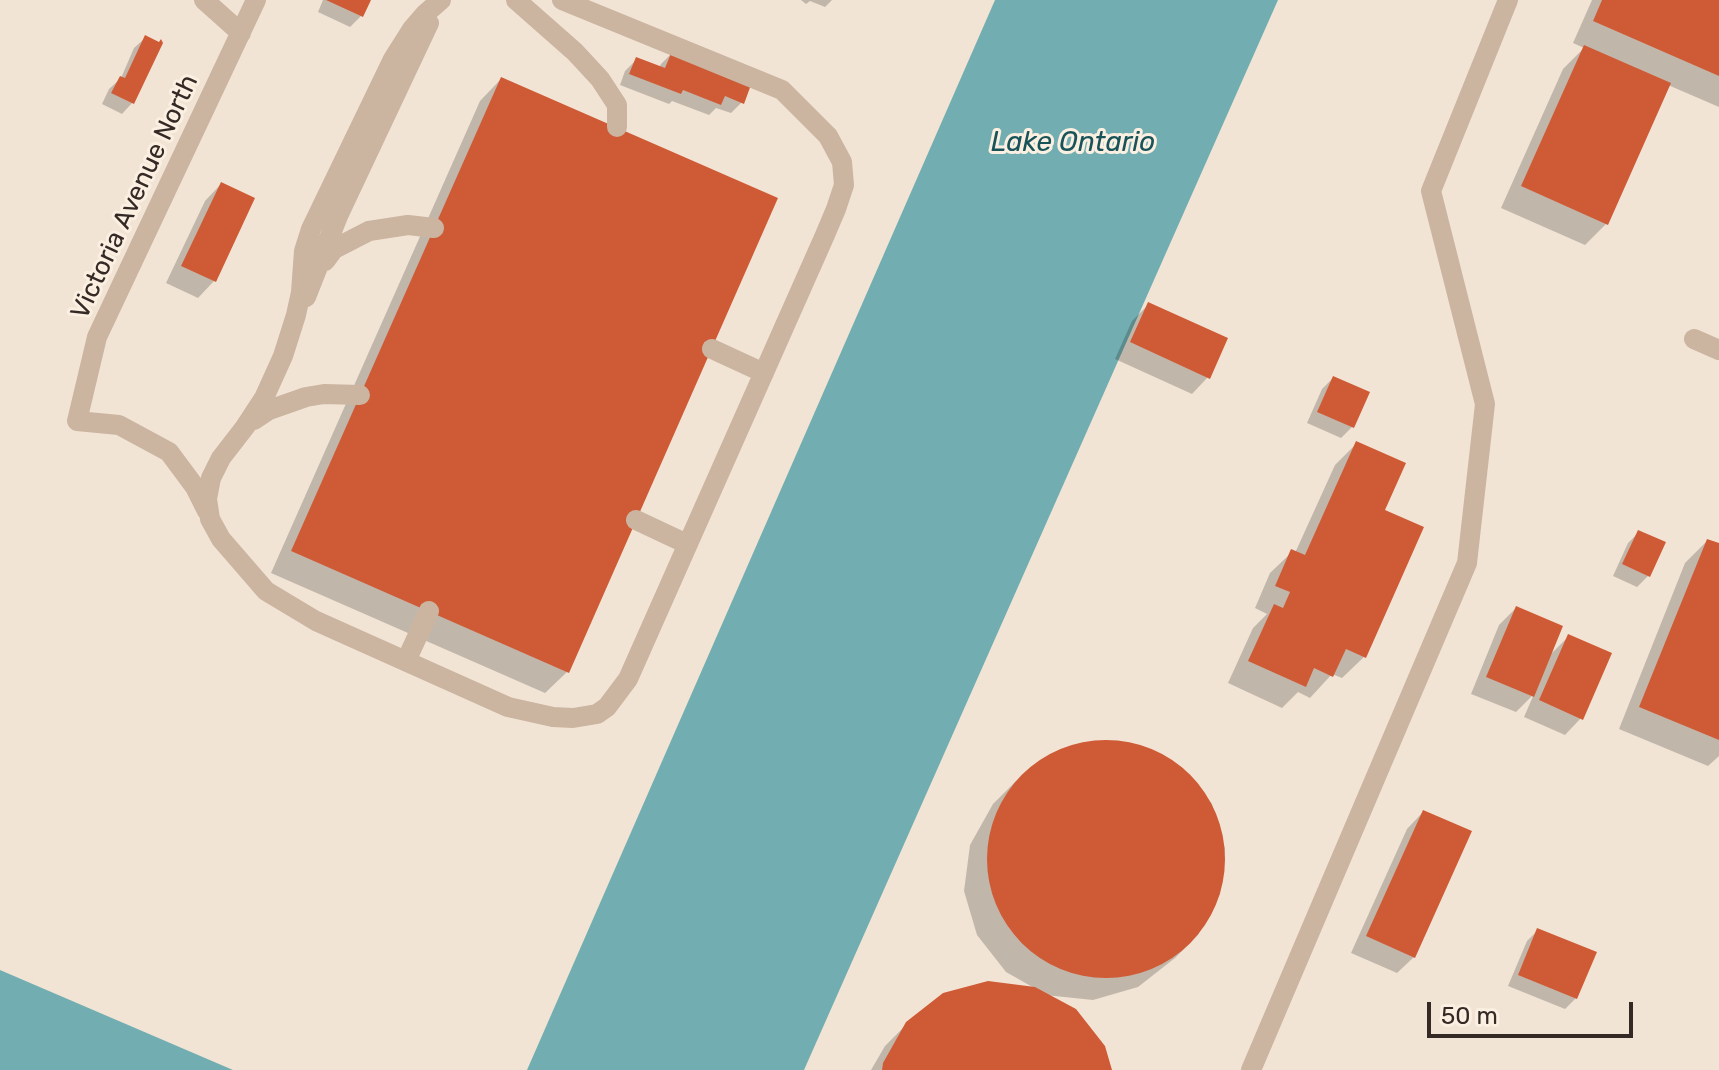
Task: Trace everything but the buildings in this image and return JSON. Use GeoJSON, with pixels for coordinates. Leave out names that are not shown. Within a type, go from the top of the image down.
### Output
{"type":"FeatureCollection","features":[{"type":"Feature","properties":{"kind":"street"},"geometry":{"type":"LineString","coordinates":[[204,0],[241,33]]}},
{"type":"Feature","properties":{"kind":"street","name":"Victoria Avenue North"},"geometry":{"type":"LineString","coordinates":[[210,519],[195,487],[169,452],[119,425],[77,421],[97,337],[256,0]]}},
{"type":"Feature","properties":{"kind":"street"},"geometry":{"type":"LineString","coordinates":[[283,356],[301,292],[304,251],[320,208],[380,83],[412,29],[442,0]]}},
{"type":"Feature","properties":{"kind":"street"},"geometry":{"type":"LineString","coordinates":[[442,0],[338,216],[264,398],[221,458],[211,478],[207,499],[210,519],[221,539],[266,591],[316,621],[508,707],[573,718],[597,714],[607,707],[628,679],[844,185],[842,162],[828,136],[782,90],[562,0]]}},
{"type":"Feature","properties":{"kind":"street"},"geometry":{"type":"LineString","coordinates":[[516,0],[575,52],[600,79],[617,105],[617,127]]}},
{"type":"Feature","properties":{"kind":"street"},"geometry":{"type":"LineString","coordinates":[[1251,1070],[1467,563],[1485,404],[1431,191],[1508,0]]}},
{"type":"Feature","properties":{"kind":"street"},"geometry":{"type":"LineString","coordinates":[[315,274],[334,249],[369,231],[408,225],[434,228]]}},
{"type":"Feature","properties":{"kind":"street"},"geometry":{"type":"LineString","coordinates":[[1694,339],[1719,350]]}},
{"type":"Feature","properties":{"kind":"street"},"geometry":{"type":"LineString","coordinates":[[712,349],[764,373]]}},
{"type":"Feature","properties":{"kind":"street"},"geometry":{"type":"LineString","coordinates":[[232,444],[262,415],[286,403],[324,394],[360,395]]}},
{"type":"Feature","properties":{"kind":"street"},"geometry":{"type":"LineString","coordinates":[[636,520],[687,544]]}},
{"type":"Feature","properties":{"kind":"street"},"geometry":{"type":"LineString","coordinates":[[406,661],[429,611]]}},
{"type":"Feature","properties":{"kind":"water","name":"Lake Ontario"},"geometry":{"type":"Polygon","coordinates":[[[995,0],[1278,0],[804,1070],[527,1070],[995,0]]]}},
{"type":"Feature","properties":{"kind":"water"},"geometry":{"type":"Polygon","coordinates":[[[0,970],[233,1070],[0,1070],[0,970]]]}}]}
